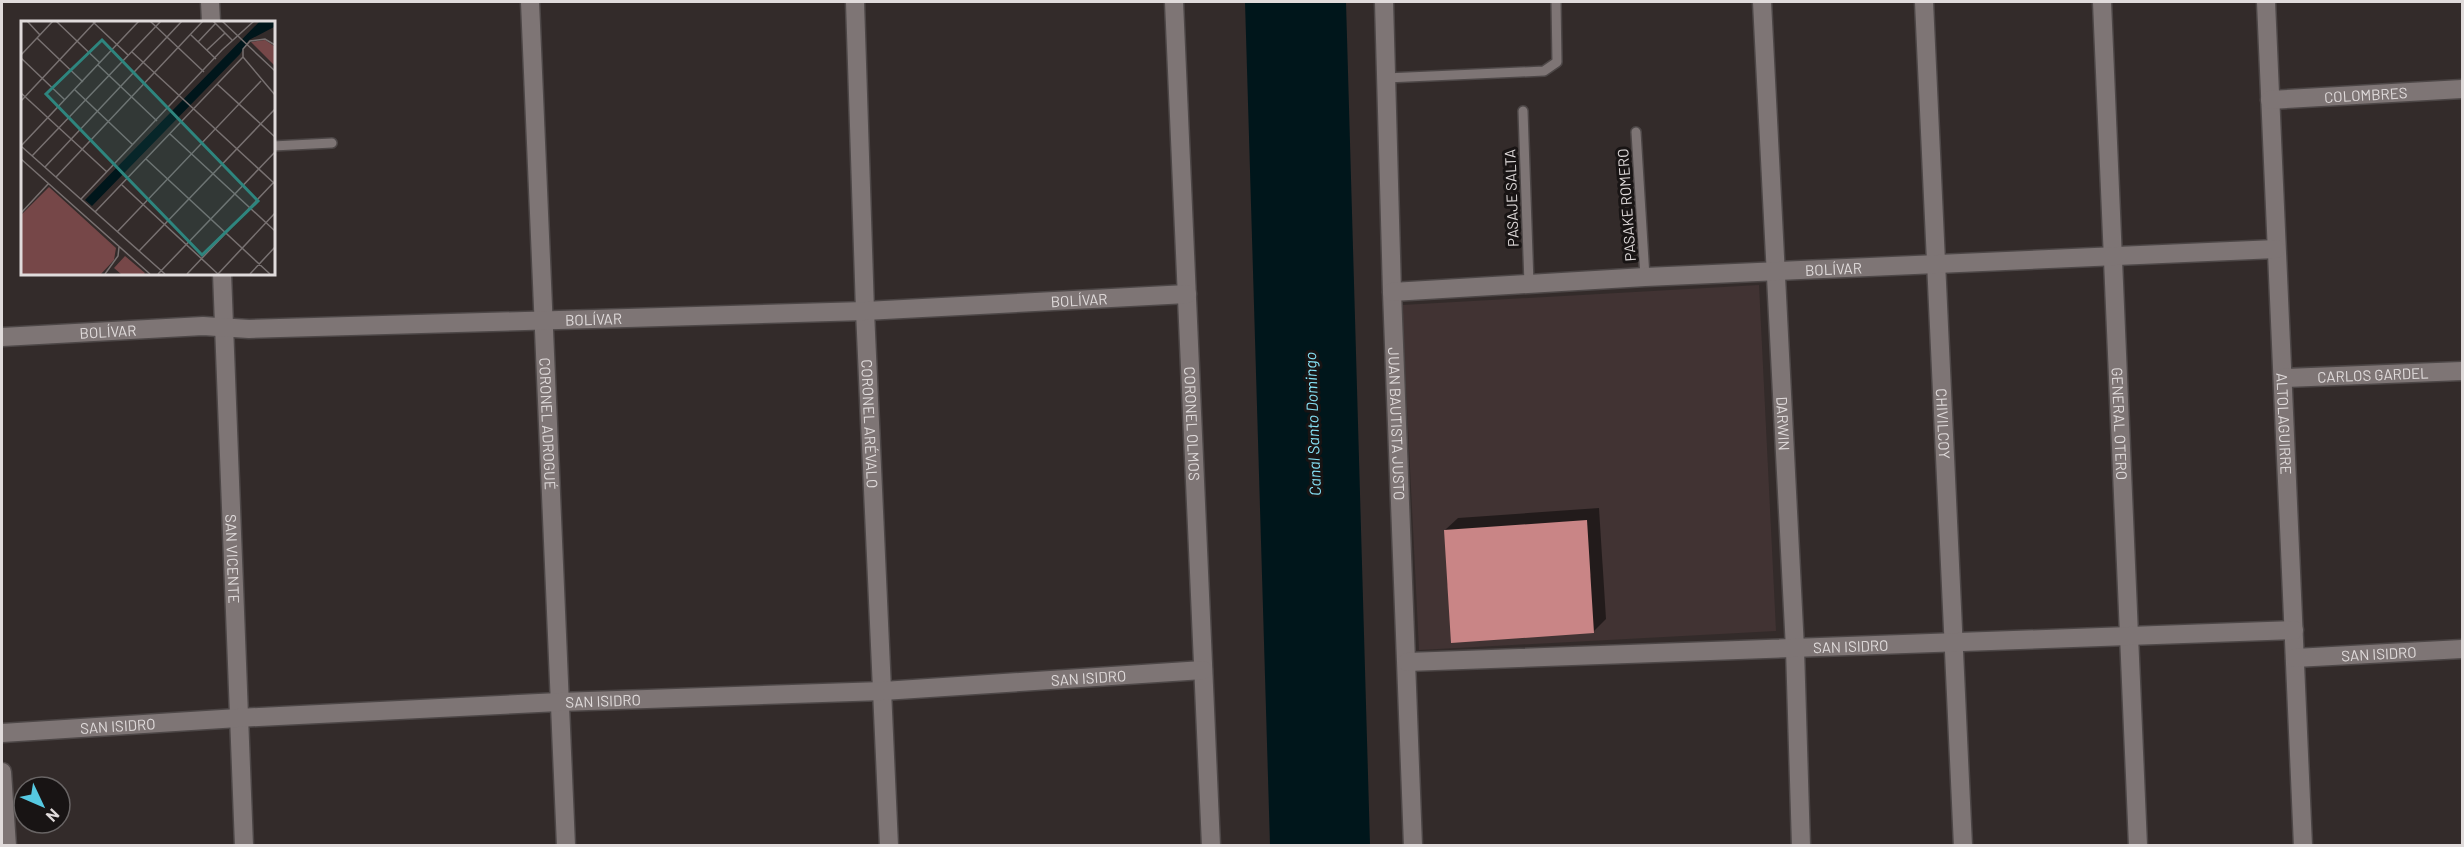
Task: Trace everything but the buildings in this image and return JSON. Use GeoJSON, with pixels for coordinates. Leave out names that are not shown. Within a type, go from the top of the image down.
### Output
{"type":"FeatureCollection","features":[{"type":"Feature","properties":{"kind":"street"},"geometry":{"type":"LineString","coordinates":[[210,2],[211,21]]}},
{"type":"Feature","properties":{"kind":"street","name":"CORONEL ADROGUÉ"},"geometry":{"type":"LineString","coordinates":[[530,2],[566,846]]}},
{"type":"Feature","properties":{"kind":"street","name":"CORONEL ARÉVALO"},"geometry":{"type":"LineString","coordinates":[[855,2],[865,311],[889,846]]}},
{"type":"Feature","properties":{"kind":"street","name":"CORONEL OLMOS"},"geometry":{"type":"LineString","coordinates":[[1174,2],[1211,846]]}},
{"type":"Feature","properties":{"kind":"street","name":"JUAN BAUTISTA JUSTO"},"geometry":{"type":"LineString","coordinates":[[1384,2],[1392,292],[1413,846]]}},
{"type":"Feature","properties":{"kind":"street","name":"DARWIN"},"geometry":{"type":"LineString","coordinates":[[1762,2],[1795,649],[1801,846]]}},
{"type":"Feature","properties":{"kind":"street","name":"CHIVILCOY"},"geometry":{"type":"LineString","coordinates":[[1924,2],[1963,846]]}},
{"type":"Feature","properties":{"kind":"street","name":"GENERAL OTERO"},"geometry":{"type":"LineString","coordinates":[[2102,2],[2138,846]]}},
{"type":"Feature","properties":{"kind":"street","name":"ALTOLAGUIRRE"},"geometry":{"type":"LineString","coordinates":[[2266,2],[2303,846]]}},
{"type":"Feature","properties":{"kind":"street","name":"COLOMBRES"},"geometry":{"type":"LineString","coordinates":[[2270,100],[2463,89]]}},
{"type":"Feature","properties":{"kind":"street","name":"BOLÍVAR"},"geometry":{"type":"LineString","coordinates":[[1392,292],[1645,277],[2276,249]]}},
{"type":"Feature","properties":{"kind":"street","name":"SAN VICENTE"},"geometry":{"type":"LineString","coordinates":[[222,274],[244,846]]}},
{"type":"Feature","properties":{"kind":"street","name":"BOLÍVAR"},"geometry":{"type":"LineString","coordinates":[[2,337],[224,326],[249,329],[865,311],[1187,294]]}},
{"type":"Feature","properties":{"kind":"street","name":"CARLOS GARDEL"},"geometry":{"type":"LineString","coordinates":[[2283,378],[2463,371]]}},
{"type":"Feature","properties":{"kind":"street","name":"SAN ISIDRO"},"geometry":{"type":"LineString","coordinates":[[1407,663],[2129,638],[2294,630]]}},
{"type":"Feature","properties":{"kind":"street","name":"SAN ISIDRO"},"geometry":{"type":"LineString","coordinates":[[2295,658],[2463,649]]}},
{"type":"Feature","properties":{"kind":"street","name":"SAN ISIDRO"},"geometry":{"type":"LineString","coordinates":[[2,733],[238,718],[560,702],[883,691],[1203,670]]}},
{"type":"Feature","properties":{"kind":"street"},"geometry":{"type":"LineString","coordinates":[[2,772],[7,846]]}},
{"type":"Feature","properties":{"kind":"lane"},"geometry":{"type":"LineString","coordinates":[[1386,78],[1544,71],[1551,68],[1557,62],[1556,2]]}},
{"type":"Feature","properties":{"kind":"lane","name":"PASAJE SALTA"},"geometry":{"type":"LineString","coordinates":[[1523,111],[1529,284]]}},
{"type":"Feature","properties":{"kind":"lane","name":"PASAKE ROMERO"},"geometry":{"type":"LineString","coordinates":[[1636,132],[1645,277]]}},
{"type":"Feature","properties":{"kind":"lane"},"geometry":{"type":"LineString","coordinates":[[274,146],[332,143]]}},
{"type":"Feature","properties":{"kind":"shaded area"},"geometry":{"type":"Polygon","coordinates":[[[1759,285],[1776,631],[1419,650],[1402,305],[1759,285]]]}},
{"type":"Feature","properties":{"kind":"water","name":"Canal Santo Domingo"},"geometry":{"type":"Polygon","coordinates":[[[1245,2],[1346,2],[1370,845],[1270,845],[1245,2]]]}}]}
